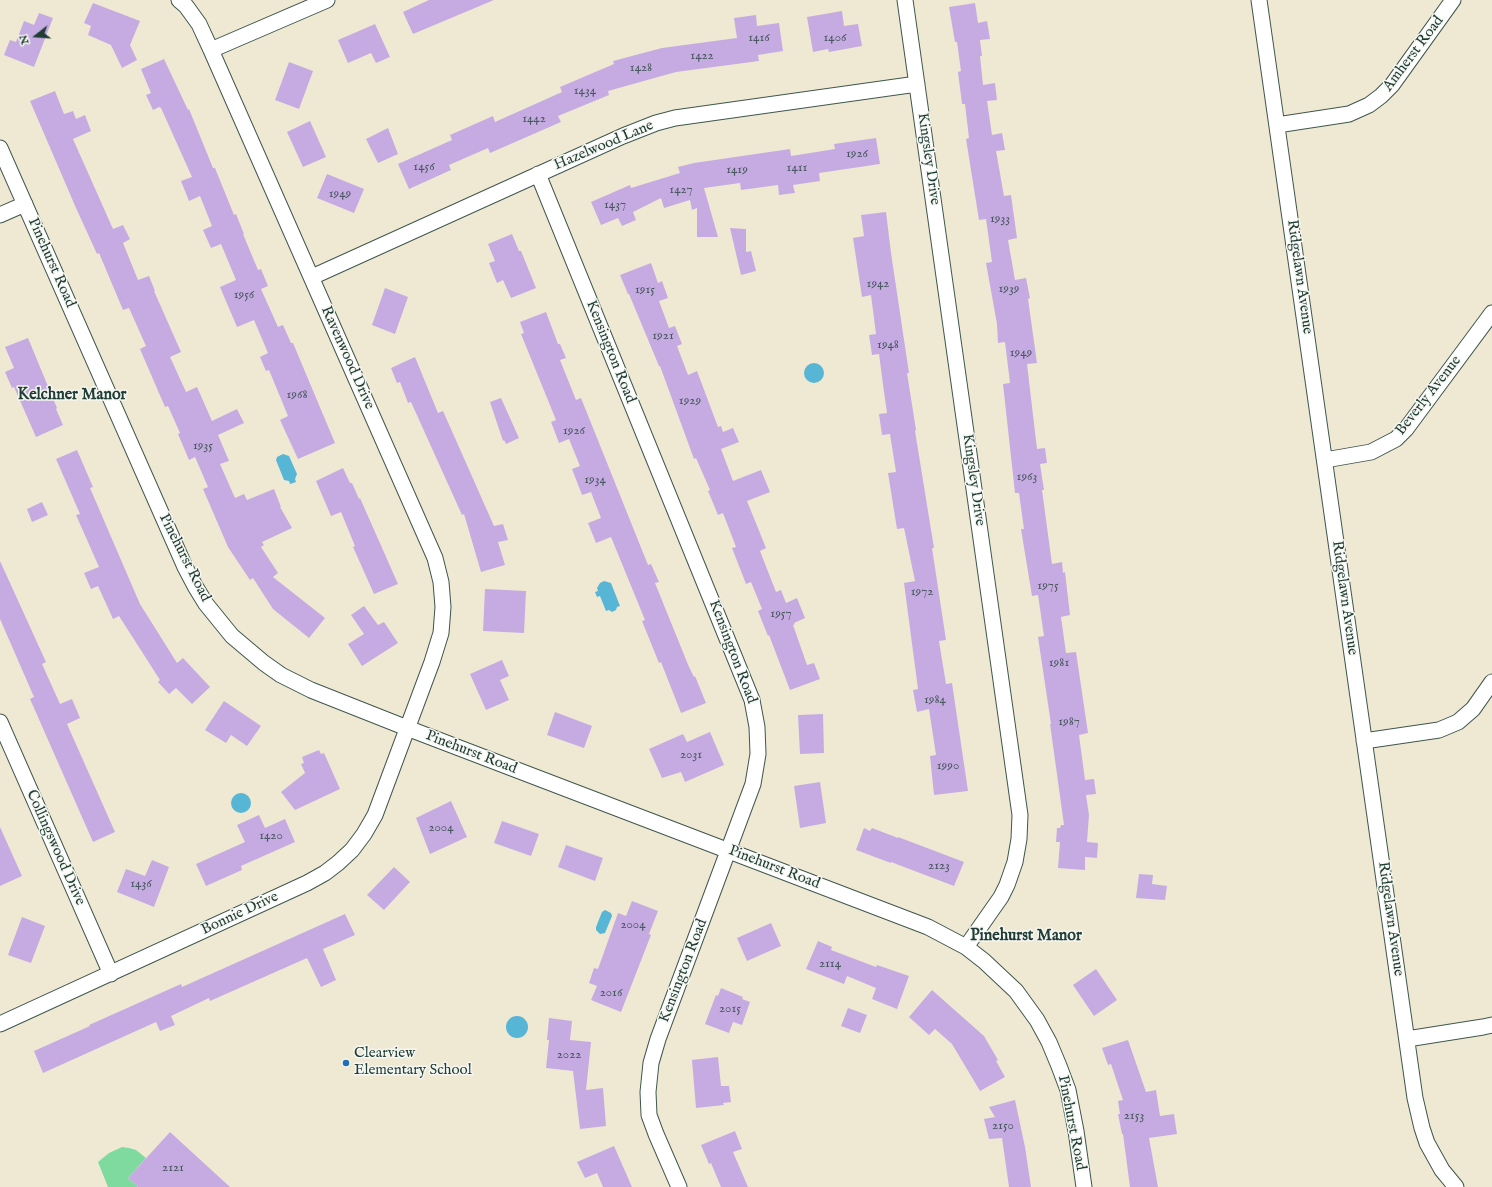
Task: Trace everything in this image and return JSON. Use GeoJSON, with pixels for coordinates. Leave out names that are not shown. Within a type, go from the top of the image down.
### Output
{"type":"FeatureCollection","features":[{"type":"Feature","properties":{"kind":"street","name":"Ravenwood Drive"},"geometry":{"type":"LineString","coordinates":[[180,0],[199,24],[211,50],[435,558],[441,582],[443,607],[439,641],[406,728]]}},
{"type":"Feature","properties":{"kind":"street"},"geometry":{"type":"LineString","coordinates":[[211,50],[327,0]]}},
{"type":"Feature","properties":{"kind":"street","name":"Kingsley Drive"},"geometry":{"type":"LineString","coordinates":[[905,0],[1020,815],[1019,839],[1015,862],[1007,885],[1001,897],[966,947]]}},
{"type":"Feature","properties":{"kind":"street","name":"Ridgelawn Avenue"},"geometry":{"type":"LineString","coordinates":[[1259,0],[1278,125],[1415,1098],[1427,1143],[1442,1170],[1456,1187]]}},
{"type":"Feature","properties":{"kind":"street","name":"Amherst Road"},"geometry":{"type":"LineString","coordinates":[[1278,125],[1349,114],[1369,105],[1392,85],[1454,0]]}},
{"type":"Feature","properties":{"kind":"street","name":"Hazelwood Lane"},"geometry":{"type":"LineString","coordinates":[[312,277],[538,174],[656,123],[675,118],[917,84]]}},
{"type":"Feature","properties":{"kind":"street","name":"Pinehurst Road"},"geometry":{"type":"LineString","coordinates":[[0,148],[194,586],[206,604],[232,636],[247,650],[281,675],[311,690],[406,728],[928,927],[966,947],[1000,975],[1016,991],[1037,1020],[1049,1042],[1068,1090],[1076,1131],[1084,1187]]}},
{"type":"Feature","properties":{"kind":"street","name":"Kensington Road"},"geometry":{"type":"LineString","coordinates":[[538,174],[752,700],[757,727],[758,754],[753,784],[729,852],[658,1039],[652,1063],[648,1092],[650,1115],[656,1134],[679,1187]]}},
{"type":"Feature","properties":{"kind":"street"},"geometry":{"type":"LineString","coordinates":[[0,215],[25,204]]}},
{"type":"Feature","properties":{"kind":"street","name":"Beverly Avenue"},"geometry":{"type":"LineString","coordinates":[[1325,460],[1371,452],[1396,439],[1406,429],[1492,313]]}},
{"type":"Feature","properties":{"kind":"street"},"geometry":{"type":"LineString","coordinates":[[1364,741],[1439,730],[1458,722],[1473,708],[1492,682]]}},
{"type":"Feature","properties":{"kind":"street","name":"Collingswood Drive"},"geometry":{"type":"LineString","coordinates":[[0,722],[111,974]]}},
{"type":"Feature","properties":{"kind":"street","name":"Bonnie Drive"},"geometry":{"type":"LineString","coordinates":[[0,1024],[307,883],[325,873],[352,850],[364,834],[375,815],[406,728]]}},
{"type":"Feature","properties":{"kind":"street"},"geometry":{"type":"LineString","coordinates":[[1407,1039],[1492,1025]]}},
{"type":"Feature","properties":{"kind":"green space"},"geometry":{"type":"Polygon","coordinates":[[[122,1147],[136,1150],[146,1158],[128,1178],[138,1187],[108,1187],[98,1162],[109,1153],[122,1147]]]}},
{"type":"Feature","properties":{"kind":"water"},"geometry":{"type":"Polygon","coordinates":[[[814,363],[821,366],[824,373],[821,380],[814,383],[807,380],[804,373],[807,366],[814,363]]]}},
{"type":"Feature","properties":{"kind":"water"},"geometry":{"type":"Polygon","coordinates":[[[283,454],[289,456],[297,474],[295,479],[296,482],[290,484],[289,481],[284,480],[276,460],[277,457],[283,454]]]}},
{"type":"Feature","properties":{"kind":"water"},"geometry":{"type":"Polygon","coordinates":[[[604,581],[611,583],[620,606],[612,612],[609,610],[606,611],[600,596],[597,597],[595,592],[598,591],[597,588],[600,583],[604,581]]]}},
{"type":"Feature","properties":{"kind":"water"},"geometry":{"type":"Polygon","coordinates":[[[241,793],[248,796],[251,803],[248,810],[241,813],[234,810],[231,803],[234,796],[241,793]]]}},
{"type":"Feature","properties":{"kind":"water"},"geometry":{"type":"Polygon","coordinates":[[[605,910],[611,913],[612,916],[605,933],[600,934],[596,930],[596,927],[602,912],[605,910]]]}},
{"type":"Feature","properties":{"kind":"water"},"geometry":{"type":"Polygon","coordinates":[[[517,1016],[525,1019],[528,1027],[525,1035],[517,1038],[509,1035],[506,1027],[509,1019],[517,1016]]]}},
{"type":"Feature","properties":{"kind":"building"},"geometry":{"type":"Polygon","coordinates":[[[429,0],[494,0],[413,34],[403,12],[429,0]]]}},
{"type":"Feature","properties":{"kind":"building"},"geometry":{"type":"Polygon","coordinates":[[[93,3],[140,21],[130,45],[137,60],[122,68],[111,45],[88,35],[91,26],[84,23],[93,3]]]}},
{"type":"Feature","properties":{"kind":"building"},"geometry":{"type":"Polygon","coordinates":[[[975,3],[978,23],[987,21],[990,39],[980,40],[983,85],[995,83],[997,100],[987,101],[992,135],[1002,133],[1005,150],[996,151],[1004,196],[1011,195],[1017,238],[1008,240],[1015,280],[1026,278],[1030,298],[1028,299],[1037,363],[1027,364],[1037,449],[1045,448],[1047,463],[1040,464],[1044,490],[1042,490],[1052,564],[1062,562],[1063,573],[1065,572],[1070,615],[1061,617],[1066,653],[1076,652],[1088,733],[1079,735],[1085,780],[1094,779],[1096,794],[1086,795],[1089,815],[1087,842],[1098,843],[1097,858],[1085,857],[1085,870],[1058,868],[1060,842],[1056,842],[1057,828],[1064,825],[1038,637],[1044,636],[1038,595],[1032,596],[1021,529],[1024,529],[1019,493],[1015,493],[1003,384],[1010,383],[1005,342],[998,343],[997,324],[986,263],[992,262],[986,219],[979,220],[966,139],[969,138],[965,104],[962,104],[958,72],[961,71],[957,42],[955,42],[949,7],[975,3]]]}},
{"type":"Feature","properties":{"kind":"building"},"geometry":{"type":"Polygon","coordinates":[[[842,11],[844,26],[858,24],[862,46],[829,52],[828,49],[813,52],[807,17],[842,11]]]}},
{"type":"Feature","properties":{"kind":"building"},"geometry":{"type":"Polygon","coordinates":[[[39,13],[53,18],[34,67],[4,55],[10,40],[16,42],[24,21],[34,25],[39,13]]]}},
{"type":"Feature","properties":{"kind":"building"},"geometry":{"type":"Polygon","coordinates":[[[756,15],[757,26],[779,23],[783,51],[758,55],[759,61],[676,72],[608,91],[609,95],[558,116],[561,122],[490,153],[488,148],[449,165],[451,170],[409,189],[398,164],[452,140],[450,135],[493,116],[495,122],[562,92],[560,87],[614,64],[613,61],[662,48],[737,38],[734,18],[756,15]]]}},
{"type":"Feature","properties":{"kind":"building"},"geometry":{"type":"Polygon","coordinates":[[[375,24],[390,57],[376,63],[371,53],[348,63],[338,40],[375,24]]]}},
{"type":"Feature","properties":{"kind":"building"},"geometry":{"type":"Polygon","coordinates":[[[164,59],[188,110],[189,109],[234,215],[236,214],[258,270],[261,269],[268,286],[261,289],[278,327],[283,325],[291,343],[293,343],[335,443],[298,459],[280,420],[288,416],[269,370],[266,371],[260,357],[268,353],[254,320],[237,327],[220,287],[236,280],[221,244],[211,248],[203,230],[212,226],[200,196],[189,201],[181,181],[192,177],[161,108],[159,107],[153,110],[146,95],[151,93],[141,69],[164,59]]]}},
{"type":"Feature","properties":{"kind":"building"},"geometry":{"type":"Polygon","coordinates":[[[289,62],[313,71],[299,109],[275,100],[289,62]]]}},
{"type":"Feature","properties":{"kind":"building"},"geometry":{"type":"Polygon","coordinates":[[[55,91],[64,114],[73,111],[76,119],[85,115],[91,131],[73,139],[113,229],[123,225],[130,239],[123,243],[138,280],[149,276],[154,291],[181,352],[170,357],[186,392],[197,387],[212,421],[237,409],[244,423],[218,435],[229,461],[220,464],[235,498],[244,494],[247,500],[274,489],[280,507],[292,528],[262,542],[264,545],[261,547],[278,573],[273,577],[325,618],[309,638],[273,609],[253,578],[250,580],[228,547],[203,489],[208,487],[195,457],[189,460],[178,434],[180,433],[168,406],[165,407],[140,349],[146,346],[129,308],[123,310],[99,253],[97,254],[76,208],[30,101],[55,91]]]}},
{"type":"Feature","properties":{"kind":"building"},"geometry":{"type":"Polygon","coordinates":[[[310,121],[326,157],[303,167],[287,132],[310,121]]]}},
{"type":"Feature","properties":{"kind":"building"},"geometry":{"type":"Polygon","coordinates":[[[388,128],[398,154],[378,163],[366,139],[388,128]]]}},
{"type":"Feature","properties":{"kind":"building"},"geometry":{"type":"Polygon","coordinates":[[[876,138],[880,164],[819,173],[820,181],[793,185],[795,193],[779,195],[778,185],[741,190],[740,183],[704,188],[718,237],[697,237],[697,208],[692,210],[690,200],[664,208],[661,198],[633,212],[636,220],[622,226],[618,218],[601,225],[591,202],[630,185],[631,188],[680,173],[678,167],[694,163],[790,149],[791,156],[835,149],[834,144],[876,138]]]}},
{"type":"Feature","properties":{"kind":"building"},"geometry":{"type":"Polygon","coordinates":[[[327,174],[364,189],[354,213],[317,198],[327,174]]]}},
{"type":"Feature","properties":{"kind":"building"},"geometry":{"type":"Polygon","coordinates":[[[886,212],[909,373],[907,373],[915,431],[934,548],[932,548],[946,640],[939,641],[946,684],[952,683],[968,791],[934,795],[930,756],[936,755],[929,709],[917,712],[913,690],[918,689],[904,583],[915,581],[904,528],[897,529],[888,473],[896,472],[890,434],[882,435],[879,414],[887,413],[879,354],[872,355],[869,335],[876,334],[871,295],[862,297],[853,238],[864,236],[861,215],[886,212]]]}},
{"type":"Feature","properties":{"kind":"building"},"geometry":{"type":"Polygon","coordinates":[[[730,228],[746,229],[746,252],[751,251],[756,271],[741,275],[730,228]]]}},
{"type":"Feature","properties":{"kind":"building"},"geometry":{"type":"Polygon","coordinates":[[[512,234],[519,251],[521,251],[536,288],[511,298],[503,280],[497,283],[489,263],[495,261],[488,244],[512,234]]]}},
{"type":"Feature","properties":{"kind":"building"},"geometry":{"type":"Polygon","coordinates":[[[651,263],[658,283],[662,281],[668,298],[659,301],[669,328],[675,326],[682,344],[677,346],[688,375],[697,371],[718,427],[721,426],[723,432],[733,428],[739,442],[721,449],[733,481],[761,470],[770,492],[747,501],[766,548],[760,551],[776,592],[781,590],[786,603],[797,598],[805,618],[794,623],[795,624],[793,625],[807,665],[814,663],[820,679],[790,690],[758,611],[762,609],[751,582],[746,584],[732,548],[736,547],[723,513],[718,515],[708,491],[710,490],[696,458],[694,459],[660,366],[620,275],[651,263]]]}},
{"type":"Feature","properties":{"kind":"building"},"geometry":{"type":"Polygon","coordinates":[[[385,288],[408,297],[395,334],[372,325],[385,288]]]}},
{"type":"Feature","properties":{"kind":"building"},"geometry":{"type":"Polygon","coordinates":[[[546,312],[558,344],[560,344],[566,358],[560,360],[576,400],[581,398],[648,565],[651,564],[659,582],[655,583],[689,667],[694,677],[695,676],[706,703],[681,713],[661,662],[659,663],[642,621],[645,620],[611,537],[596,543],[588,523],[601,518],[591,492],[582,495],[572,469],[580,466],[569,439],[559,443],[551,422],[556,420],[521,334],[524,333],[520,322],[546,312]]]}},
{"type":"Feature","properties":{"kind":"building"},"geometry":{"type":"Polygon","coordinates":[[[28,338],[63,425],[36,437],[14,387],[12,388],[5,372],[14,368],[5,347],[28,338]]]}},
{"type":"Feature","properties":{"kind":"building"},"geometry":{"type":"Polygon","coordinates":[[[415,357],[438,413],[443,411],[494,526],[503,524],[508,540],[498,542],[505,565],[481,572],[464,514],[462,515],[411,402],[408,403],[400,382],[397,383],[391,368],[415,357]]]}},
{"type":"Feature","properties":{"kind":"building"},"geometry":{"type":"Polygon","coordinates":[[[501,398],[519,438],[506,444],[504,440],[503,441],[490,402],[501,398]]]}},
{"type":"Feature","properties":{"kind":"building"},"geometry":{"type":"Polygon","coordinates":[[[77,450],[93,487],[90,488],[140,604],[177,663],[183,658],[210,687],[192,704],[176,688],[169,694],[158,682],[160,680],[119,616],[113,619],[98,586],[91,589],[84,573],[99,567],[76,515],[80,514],[56,459],[77,450]]]}},
{"type":"Feature","properties":{"kind":"building"},"geometry":{"type":"Polygon","coordinates":[[[343,468],[359,499],[360,498],[398,584],[374,594],[353,547],[355,546],[341,512],[331,516],[316,481],[343,468]]]}},
{"type":"Feature","properties":{"kind":"building"},"geometry":{"type":"Polygon","coordinates":[[[42,502],[48,515],[32,522],[27,509],[42,502]]]}},
{"type":"Feature","properties":{"kind":"building"},"geometry":{"type":"Polygon","coordinates":[[[0,561],[46,662],[42,664],[60,704],[72,699],[80,718],[67,724],[115,832],[93,842],[30,699],[34,697],[0,619],[0,561]]]}},
{"type":"Feature","properties":{"kind":"building"},"geometry":{"type":"Polygon","coordinates":[[[485,589],[526,591],[524,633],[483,631],[485,589]]]}},
{"type":"Feature","properties":{"kind":"building"},"geometry":{"type":"Polygon","coordinates":[[[364,606],[378,625],[384,622],[398,643],[362,666],[348,644],[364,634],[351,615],[364,606]]]}},
{"type":"Feature","properties":{"kind":"building"},"geometry":{"type":"Polygon","coordinates":[[[502,660],[509,676],[500,680],[509,700],[486,710],[470,674],[502,660]]]}},
{"type":"Feature","properties":{"kind":"building"},"geometry":{"type":"Polygon","coordinates":[[[224,701],[261,726],[247,746],[231,735],[226,743],[205,730],[224,701]]]}},
{"type":"Feature","properties":{"kind":"building"},"geometry":{"type":"Polygon","coordinates":[[[555,712],[592,726],[584,748],[547,735],[555,712]]]}},
{"type":"Feature","properties":{"kind":"building"},"geometry":{"type":"Polygon","coordinates":[[[823,714],[824,753],[800,754],[798,715],[823,714]]]}},
{"type":"Feature","properties":{"kind":"building"},"geometry":{"type":"Polygon","coordinates":[[[710,732],[724,765],[685,782],[681,772],[662,778],[649,749],[683,734],[687,742],[710,732]]]}},
{"type":"Feature","properties":{"kind":"building"},"geometry":{"type":"Polygon","coordinates":[[[319,750],[321,754],[324,753],[340,789],[295,810],[281,792],[305,773],[301,764],[304,763],[302,757],[319,750]]]}},
{"type":"Feature","properties":{"kind":"building"},"geometry":{"type":"Polygon","coordinates":[[[820,782],[826,823],[800,828],[794,786],[820,782]]]}},
{"type":"Feature","properties":{"kind":"building"},"geometry":{"type":"Polygon","coordinates":[[[451,801],[467,837],[430,854],[416,818],[451,801]]]}},
{"type":"Feature","properties":{"kind":"building"},"geometry":{"type":"Polygon","coordinates":[[[259,815],[265,828],[285,819],[295,842],[241,866],[242,870],[206,886],[196,864],[245,842],[237,825],[259,815]]]}},
{"type":"Feature","properties":{"kind":"building"},"geometry":{"type":"Polygon","coordinates":[[[502,821],[539,834],[531,856],[494,843],[502,821]]]}},
{"type":"Feature","properties":{"kind":"building"},"geometry":{"type":"Polygon","coordinates":[[[0,827],[22,876],[0,886],[0,827]]]}},
{"type":"Feature","properties":{"kind":"building"},"geometry":{"type":"Polygon","coordinates":[[[864,828],[870,831],[872,828],[964,862],[954,886],[856,850],[864,828]]]}},
{"type":"Feature","properties":{"kind":"building"},"geometry":{"type":"Polygon","coordinates":[[[566,845],[603,858],[595,881],[558,867],[566,845]]]}},
{"type":"Feature","properties":{"kind":"building"},"geometry":{"type":"Polygon","coordinates":[[[152,860],[169,867],[154,907],[117,892],[126,869],[145,876],[152,860]]]}},
{"type":"Feature","properties":{"kind":"building"},"geometry":{"type":"Polygon","coordinates":[[[394,867],[410,882],[384,910],[367,895],[394,867]]]}},
{"type":"Feature","properties":{"kind":"building"},"geometry":{"type":"Polygon","coordinates":[[[1139,874],[1153,875],[1152,884],[1167,886],[1165,900],[1136,898],[1139,874]]]}},
{"type":"Feature","properties":{"kind":"building"},"geometry":{"type":"Polygon","coordinates":[[[632,901],[658,911],[649,934],[651,935],[621,1012],[591,1000],[597,986],[589,983],[594,968],[598,969],[618,913],[626,916],[632,901]]]}},
{"type":"Feature","properties":{"kind":"building"},"geometry":{"type":"Polygon","coordinates":[[[345,914],[355,935],[323,949],[336,980],[321,987],[307,958],[210,1001],[209,998],[171,1016],[175,1025],[160,1031],[156,1022],[43,1073],[34,1051],[181,984],[182,987],[345,914]]]}},
{"type":"Feature","properties":{"kind":"building"},"geometry":{"type":"Polygon","coordinates":[[[22,917],[45,926],[31,963],[8,955],[22,917]]]}},
{"type":"Feature","properties":{"kind":"building"},"geometry":{"type":"Polygon","coordinates":[[[771,923],[781,946],[747,961],[737,938],[771,923]]]}},
{"type":"Feature","properties":{"kind":"building"},"geometry":{"type":"Polygon","coordinates":[[[818,941],[832,947],[831,950],[876,967],[877,965],[909,976],[897,1009],[872,999],[876,988],[847,976],[844,984],[806,969],[818,941]]]}},
{"type":"Feature","properties":{"kind":"building"},"geometry":{"type":"Polygon","coordinates":[[[1096,969],[1117,1000],[1094,1016],[1073,985],[1096,969]]]}},
{"type":"Feature","properties":{"kind":"building"},"geometry":{"type":"Polygon","coordinates":[[[721,988],[743,997],[742,999],[750,1002],[742,1025],[733,1022],[729,1033],[705,1024],[716,995],[718,996],[721,988]]]}},
{"type":"Feature","properties":{"kind":"building"},"geometry":{"type":"Polygon","coordinates":[[[932,990],[984,1036],[998,1060],[996,1061],[1005,1077],[980,1091],[952,1044],[935,1029],[929,1035],[909,1017],[932,990]]]}},
{"type":"Feature","properties":{"kind":"building"},"geometry":{"type":"Polygon","coordinates":[[[848,1008],[867,1015],[860,1033],[841,1026],[848,1008]]]}},
{"type":"Feature","properties":{"kind":"building"},"geometry":{"type":"Polygon","coordinates":[[[549,1018],[572,1021],[570,1040],[591,1042],[586,1090],[603,1088],[606,1126],[580,1129],[573,1071],[546,1068],[549,1040],[547,1040],[549,1018]]]}},
{"type":"Feature","properties":{"kind":"building"},"geometry":{"type":"Polygon","coordinates":[[[1128,1040],[1146,1092],[1156,1090],[1160,1116],[1174,1114],[1177,1134],[1149,1138],[1158,1187],[1130,1187],[1123,1134],[1118,1114],[1120,1114],[1118,1101],[1123,1100],[1111,1064],[1108,1065],[1102,1048],[1128,1040]]]}},
{"type":"Feature","properties":{"kind":"building"},"geometry":{"type":"Polygon","coordinates":[[[718,1057],[721,1086],[729,1086],[731,1102],[723,1103],[724,1105],[696,1108],[692,1060],[718,1057]]]}},
{"type":"Feature","properties":{"kind":"building"},"geometry":{"type":"Polygon","coordinates":[[[1015,1100],[1025,1147],[1031,1187],[1009,1187],[1002,1138],[989,1139],[984,1119],[995,1117],[989,1107],[1015,1100]]]}},
{"type":"Feature","properties":{"kind":"building"},"geometry":{"type":"Polygon","coordinates":[[[735,1131],[742,1149],[733,1152],[748,1187],[721,1187],[711,1163],[709,1164],[701,1145],[735,1131]]]}},
{"type":"Feature","properties":{"kind":"building"},"geometry":{"type":"Polygon","coordinates":[[[170,1132],[230,1187],[138,1187],[128,1178],[170,1132]]]}},
{"type":"Feature","properties":{"kind":"building"},"geometry":{"type":"Polygon","coordinates":[[[614,1146],[632,1187],[603,1187],[597,1173],[585,1178],[577,1162],[614,1146]]]}},
{"type":"Feature","properties":{"kind":"place","name":"Clearview Elementary School"},"geometry":{"type":"Point","coordinates":[346,1063]}},
{"type":"Feature","properties":{"kind":"district","name":"Kelchner Manor"},"geometry":{"type":"Point","coordinates":[72,396]}},
{"type":"Feature","properties":{"kind":"district","name":"Pinehurst Manor"},"geometry":{"type":"Point","coordinates":[1026,937]}}]}
